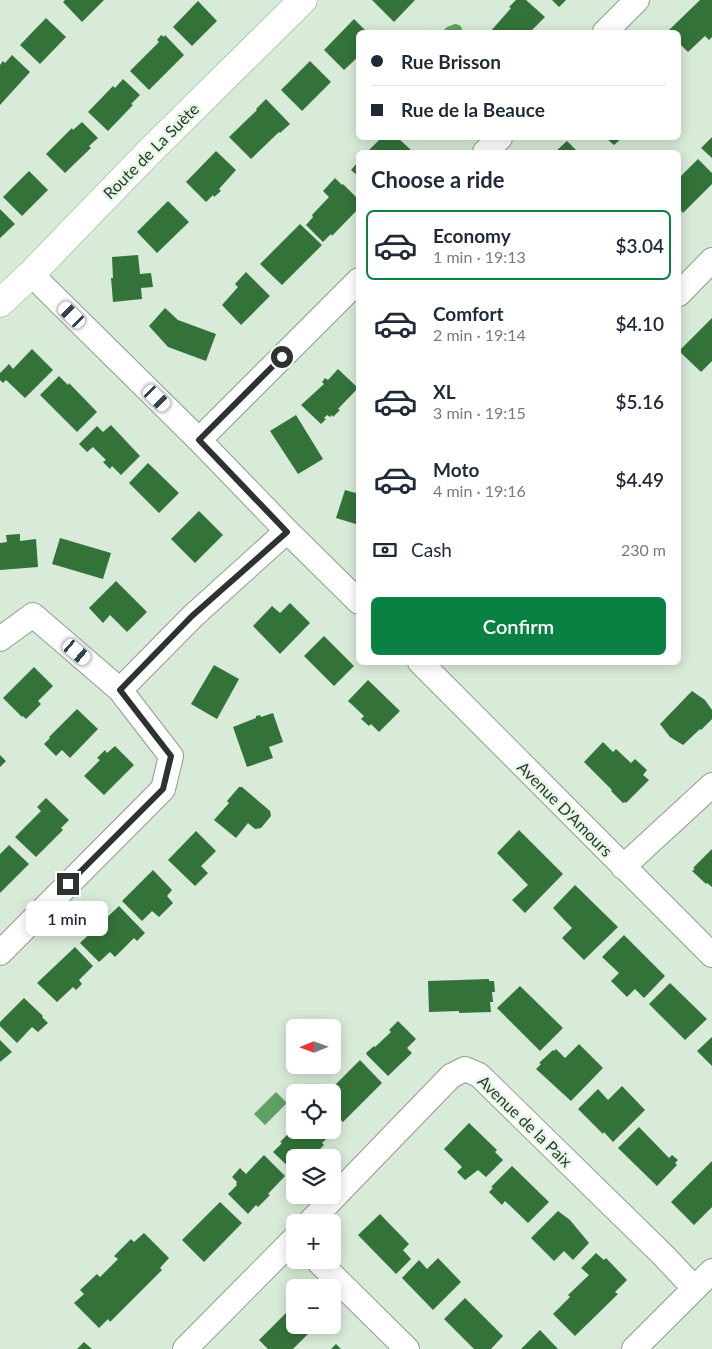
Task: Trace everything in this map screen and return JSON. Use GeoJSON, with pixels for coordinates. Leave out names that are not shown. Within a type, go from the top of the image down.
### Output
{"type":"FeatureCollection","features":[{"type":"Feature","properties":{"kind":"street","name":"Route de La Suète"},"geometry":{"type":"LineString","coordinates":[[0,303],[31,274],[150,150],[303,0]]}},
{"type":"Feature","properties":{"kind":"street"},"geometry":{"type":"LineString","coordinates":[[607,30],[637,0]]}},
{"type":"Feature","properties":{"kind":"street"},"geometry":{"type":"LineString","coordinates":[[487,150],[498,140]]}},
{"type":"Feature","properties":{"kind":"street"},"geometry":{"type":"LineString","coordinates":[[681,292],[712,260]]}},
{"type":"Feature","properties":{"kind":"street"},"geometry":{"type":"LineString","coordinates":[[31,274],[356,599]]}},
{"type":"Feature","properties":{"kind":"street"},"geometry":{"type":"LineString","coordinates":[[199,440],[356,283]]}},
{"type":"Feature","properties":{"kind":"street"},"geometry":{"type":"LineString","coordinates":[[120,690],[192,616],[287,532]]}},
{"type":"Feature","properties":{"kind":"street"},"geometry":{"type":"LineString","coordinates":[[0,639],[33,615],[120,690],[171,756],[163,789],[0,953]]}},
{"type":"Feature","properties":{"kind":"street","name":"Avenue D'Amours"},"geometry":{"type":"LineString","coordinates":[[423,665],[712,955]]}},
{"type":"Feature","properties":{"kind":"street"},"geometry":{"type":"LineString","coordinates":[[623,867],[712,785]]}},
{"type":"Feature","properties":{"kind":"street","name":"Avenue de la Paix"},"geometry":{"type":"LineString","coordinates":[[318,1214],[451,1076],[465,1069],[479,1076],[664,1256],[694,1288]]}},
{"type":"Feature","properties":{"kind":"street"},"geometry":{"type":"LineString","coordinates":[[185,1349],[286,1247]]}},
{"type":"Feature","properties":{"kind":"street"},"geometry":{"type":"LineString","coordinates":[[326,1269],[407,1349]]}},
{"type":"Feature","properties":{"kind":"street"},"geometry":{"type":"LineString","coordinates":[[634,1349],[712,1271]]}},
{"type":"Feature","properties":{"kind":"shaded area"},"geometry":{"type":"Polygon","coordinates":[[[455,24],[461,26],[462,30],[444,30],[455,24]]]}},
{"type":"Feature","properties":{"kind":"shaded area"},"geometry":{"type":"Polygon","coordinates":[[[276,1092],[286,1102],[265,1125],[254,1114],[276,1092]]]}},
{"type":"Feature","properties":{"kind":"building"},"geometry":{"type":"Polygon","coordinates":[[[65,0],[104,0],[82,22],[63,2],[65,0]]]}},
{"type":"Feature","properties":{"kind":"building"},"geometry":{"type":"Polygon","coordinates":[[[372,0],[415,0],[394,22],[372,0]]]}},
{"type":"Feature","properties":{"kind":"building"},"geometry":{"type":"Polygon","coordinates":[[[516,0],[526,0],[545,17],[532,30],[492,30],[511,8],[509,7],[516,0]]]}},
{"type":"Feature","properties":{"kind":"building"},"geometry":{"type":"Polygon","coordinates":[[[552,0],[566,0],[559,7],[552,0]]]}},
{"type":"Feature","properties":{"kind":"building"},"geometry":{"type":"Polygon","coordinates":[[[700,0],[712,0],[712,37],[709,40],[705,36],[688,52],[681,45],[681,30],[669,30],[700,0]]]}},
{"type":"Feature","properties":{"kind":"building"},"geometry":{"type":"Polygon","coordinates":[[[198,1],[217,21],[192,46],[173,27],[198,1]]]}},
{"type":"Feature","properties":{"kind":"building"},"geometry":{"type":"Polygon","coordinates":[[[46,18],[66,37],[40,64],[20,45],[46,18]]]}},
{"type":"Feature","properties":{"kind":"building"},"geometry":{"type":"Polygon","coordinates":[[[354,19],[365,30],[356,30],[356,59],[344,70],[324,50],[354,19]]]}},
{"type":"Feature","properties":{"kind":"building"},"geometry":{"type":"Polygon","coordinates":[[[161,35],[164,37],[165,35],[184,55],[149,90],[130,71],[159,42],[157,40],[161,35]]]}},
{"type":"Feature","properties":{"kind":"building"},"geometry":{"type":"Polygon","coordinates":[[[12,55],[30,72],[0,105],[0,65],[3,61],[5,63],[12,55]]]}},
{"type":"Feature","properties":{"kind":"building"},"geometry":{"type":"Polygon","coordinates":[[[310,61],[331,82],[302,111],[281,90],[310,61]]]}},
{"type":"Feature","properties":{"kind":"building"},"geometry":{"type":"Polygon","coordinates":[[[123,79],[140,95],[108,131],[88,112],[113,86],[115,88],[123,79]]]}},
{"type":"Feature","properties":{"kind":"building"},"geometry":{"type":"Polygon","coordinates":[[[266,99],[290,124],[251,159],[229,137],[266,99]]]}},
{"type":"Feature","properties":{"kind":"building"},"geometry":{"type":"Polygon","coordinates":[[[82,122],[98,138],[89,146],[91,148],[65,173],[46,154],[72,128],[73,130],[82,122]]]}},
{"type":"Feature","properties":{"kind":"building"},"geometry":{"type":"Polygon","coordinates":[[[712,137],[712,158],[701,148],[712,137]]]}},
{"type":"Feature","properties":{"kind":"building"},"geometry":{"type":"Polygon","coordinates":[[[379,140],[400,140],[411,150],[369,150],[379,140]]]}},
{"type":"Feature","properties":{"kind":"building"},"geometry":{"type":"Polygon","coordinates":[[[608,140],[620,140],[614,145],[608,140]]]}},
{"type":"Feature","properties":{"kind":"building"},"geometry":{"type":"Polygon","coordinates":[[[567,141],[576,150],[557,150],[567,141]]]}},
{"type":"Feature","properties":{"kind":"building"},"geometry":{"type":"Polygon","coordinates":[[[216,151],[236,170],[219,189],[221,191],[214,197],[213,195],[206,202],[186,182],[216,151]]]}},
{"type":"Feature","properties":{"kind":"building"},"geometry":{"type":"Polygon","coordinates":[[[698,159],[712,173],[712,184],[683,213],[681,210],[681,176],[698,159]]]}},
{"type":"Feature","properties":{"kind":"building"},"geometry":{"type":"Polygon","coordinates":[[[356,164],[356,174],[351,170],[356,164]]]}},
{"type":"Feature","properties":{"kind":"building"},"geometry":{"type":"Polygon","coordinates":[[[29,171],[48,190],[22,216],[3,197],[29,171]]]}},
{"type":"Feature","properties":{"kind":"building"},"geometry":{"type":"Polygon","coordinates":[[[335,178],[356,197],[356,211],[332,236],[331,234],[323,242],[306,225],[313,217],[312,215],[329,197],[323,191],[335,178]]]}},
{"type":"Feature","properties":{"kind":"building"},"geometry":{"type":"Polygon","coordinates":[[[168,201],[189,222],[157,253],[137,232],[168,201]]]}},
{"type":"Feature","properties":{"kind":"building"},"geometry":{"type":"Polygon","coordinates":[[[0,209],[15,224],[0,238],[0,209]]]}},
{"type":"Feature","properties":{"kind":"building"},"geometry":{"type":"Polygon","coordinates":[[[300,224],[322,245],[282,285],[260,264],[300,224]]]}},
{"type":"Feature","properties":{"kind":"building"},"geometry":{"type":"Polygon","coordinates":[[[138,255],[140,274],[151,273],[153,287],[141,288],[142,299],[113,302],[112,257],[138,255]]]}},
{"type":"Feature","properties":{"kind":"building"},"geometry":{"type":"Polygon","coordinates":[[[246,272],[270,296],[241,325],[222,305],[238,287],[235,284],[246,272]]]}},
{"type":"Feature","properties":{"kind":"building"},"geometry":{"type":"Polygon","coordinates":[[[165,308],[178,320],[216,334],[206,361],[168,347],[149,326],[165,308]]]}},
{"type":"Feature","properties":{"kind":"building"},"geometry":{"type":"Polygon","coordinates":[[[712,318],[712,361],[701,372],[681,353],[681,349],[712,318]]]}},
{"type":"Feature","properties":{"kind":"building"},"geometry":{"type":"Polygon","coordinates":[[[32,349],[53,370],[25,398],[6,380],[3,383],[0,380],[0,373],[9,364],[13,369],[32,349]]]}},
{"type":"Feature","properties":{"kind":"building"},"geometry":{"type":"Polygon","coordinates":[[[338,369],[356,386],[356,390],[333,417],[332,415],[330,417],[327,415],[321,424],[301,405],[324,384],[322,382],[325,378],[328,380],[338,369]]]}},
{"type":"Feature","properties":{"kind":"building"},"geometry":{"type":"Polygon","coordinates":[[[59,376],[68,385],[69,383],[97,412],[77,432],[40,395],[59,376]]]}},
{"type":"Feature","properties":{"kind":"building"},"geometry":{"type":"Polygon","coordinates":[[[296,415],[323,459],[298,474],[270,431],[296,415]]]}},
{"type":"Feature","properties":{"kind":"building"},"geometry":{"type":"Polygon","coordinates":[[[111,425],[140,456],[121,475],[112,466],[110,469],[103,462],[106,460],[93,447],[87,452],[79,444],[97,426],[103,432],[111,425]]]}},
{"type":"Feature","properties":{"kind":"building"},"geometry":{"type":"Polygon","coordinates":[[[148,463],[179,493],[159,513],[129,483],[148,463]]]}},
{"type":"Feature","properties":{"kind":"building"},"geometry":{"type":"Polygon","coordinates":[[[345,490],[356,493],[356,524],[336,518],[345,490]]]}},
{"type":"Feature","properties":{"kind":"building"},"geometry":{"type":"Polygon","coordinates":[[[199,511],[223,535],[195,563],[171,539],[199,511]]]}},
{"type":"Feature","properties":{"kind":"building"},"geometry":{"type":"Polygon","coordinates":[[[20,534],[20,541],[36,539],[38,567],[0,570],[0,543],[7,542],[6,535],[20,534]]]}},
{"type":"Feature","properties":{"kind":"building"},"geometry":{"type":"Polygon","coordinates":[[[60,538],[111,553],[103,579],[52,564],[60,538]]]}},
{"type":"Feature","properties":{"kind":"building"},"geometry":{"type":"Polygon","coordinates":[[[116,581],[147,612],[127,632],[110,615],[103,623],[89,608],[116,581]]]}},
{"type":"Feature","properties":{"kind":"building"},"geometry":{"type":"Polygon","coordinates":[[[290,603],[310,623],[280,654],[253,626],[272,606],[280,613],[290,603]]]}},
{"type":"Feature","properties":{"kind":"building"},"geometry":{"type":"Polygon","coordinates":[[[324,636],[354,666],[334,686],[304,656],[324,636]]]}},
{"type":"Feature","properties":{"kind":"building"},"geometry":{"type":"Polygon","coordinates":[[[214,665],[239,679],[217,719],[191,704],[214,665]]]}},
{"type":"Feature","properties":{"kind":"building"},"geometry":{"type":"Polygon","coordinates":[[[34,667],[53,686],[38,701],[41,704],[26,719],[3,698],[34,667]]]}},
{"type":"Feature","properties":{"kind":"building"},"geometry":{"type":"Polygon","coordinates":[[[368,680],[400,711],[379,732],[371,724],[369,726],[361,719],[364,716],[348,701],[368,680]]]}},
{"type":"Feature","properties":{"kind":"building"},"geometry":{"type":"Polygon","coordinates":[[[692,691],[705,700],[712,710],[712,719],[683,745],[670,737],[660,724],[692,691]]]}},
{"type":"Feature","properties":{"kind":"building"},"geometry":{"type":"Polygon","coordinates":[[[77,709],[98,729],[70,758],[62,750],[56,756],[44,744],[77,709]]]}},
{"type":"Feature","properties":{"kind":"building"},"geometry":{"type":"Polygon","coordinates":[[[273,713],[283,742],[269,747],[273,758],[247,767],[233,727],[256,718],[256,716],[260,715],[261,717],[273,713]]]}},
{"type":"Feature","properties":{"kind":"building"},"geometry":{"type":"Polygon","coordinates":[[[603,742],[613,752],[616,749],[631,763],[635,759],[647,770],[643,775],[649,780],[626,803],[623,803],[584,762],[603,742]]]}},
{"type":"Feature","properties":{"kind":"building"},"geometry":{"type":"Polygon","coordinates":[[[115,746],[134,765],[104,795],[84,776],[100,760],[97,758],[105,750],[107,753],[115,746]]]}},
{"type":"Feature","properties":{"kind":"building"},"geometry":{"type":"Polygon","coordinates":[[[0,755],[6,761],[0,767],[0,755]]]}},
{"type":"Feature","properties":{"kind":"building"},"geometry":{"type":"Polygon","coordinates":[[[239,787],[242,787],[270,811],[271,816],[261,828],[255,829],[248,823],[236,838],[214,820],[229,803],[227,801],[239,787]]]}},
{"type":"Feature","properties":{"kind":"building"},"geometry":{"type":"Polygon","coordinates":[[[46,798],[69,820],[61,828],[63,830],[36,857],[15,837],[41,811],[37,807],[46,798]]]}},
{"type":"Feature","properties":{"kind":"building"},"geometry":{"type":"Polygon","coordinates":[[[519,830],[563,874],[525,913],[512,900],[528,885],[497,853],[519,830]]]}},
{"type":"Feature","properties":{"kind":"building"},"geometry":{"type":"Polygon","coordinates":[[[196,831],[216,851],[201,866],[208,873],[195,886],[168,860],[196,831]]]}},
{"type":"Feature","properties":{"kind":"building"},"geometry":{"type":"Polygon","coordinates":[[[9,845],[29,864],[0,893],[0,854],[9,845]]]}},
{"type":"Feature","properties":{"kind":"building"},"geometry":{"type":"Polygon","coordinates":[[[712,849],[712,887],[692,871],[712,849]]]}},
{"type":"Feature","properties":{"kind":"building"},"geometry":{"type":"Polygon","coordinates":[[[153,870],[172,890],[167,896],[173,903],[159,917],[152,911],[142,921],[122,901],[153,870]]]}},
{"type":"Feature","properties":{"kind":"building"},"geometry":{"type":"Polygon","coordinates":[[[575,885],[618,927],[584,960],[562,938],[572,928],[553,908],[575,885]]]}},
{"type":"Feature","properties":{"kind":"building"},"geometry":{"type":"Polygon","coordinates":[[[119,906],[145,933],[137,941],[134,938],[115,957],[110,952],[99,962],[80,943],[119,906]]]}},
{"type":"Feature","properties":{"kind":"building"},"geometry":{"type":"Polygon","coordinates":[[[624,935],[665,976],[644,998],[635,989],[627,997],[611,981],[619,973],[602,957],[624,935]]]}},
{"type":"Feature","properties":{"kind":"building"},"geometry":{"type":"Polygon","coordinates":[[[75,947],[93,966],[79,980],[82,984],[76,990],[73,987],[57,1002],[37,983],[75,947]]]}},
{"type":"Feature","properties":{"kind":"building"},"geometry":{"type":"Polygon","coordinates":[[[489,979],[489,981],[494,981],[495,992],[492,992],[493,1002],[490,1002],[491,1012],[429,1012],[428,981],[489,979]]]}},
{"type":"Feature","properties":{"kind":"building"},"geometry":{"type":"Polygon","coordinates":[[[670,983],[707,1019],[685,1040],[649,1004],[670,983]]]}},
{"type":"Feature","properties":{"kind":"building"},"geometry":{"type":"Polygon","coordinates":[[[520,986],[563,1028],[540,1051],[497,1008],[520,986]]]}},
{"type":"Feature","properties":{"kind":"building"},"geometry":{"type":"Polygon","coordinates":[[[24,998],[48,1023],[38,1032],[32,1027],[17,1043],[0,1026],[0,1022],[24,998]]]}},
{"type":"Feature","properties":{"kind":"building"},"geometry":{"type":"Polygon","coordinates":[[[398,1021],[416,1039],[407,1048],[412,1053],[388,1076],[366,1053],[391,1032],[389,1030],[398,1021]]]}},
{"type":"Feature","properties":{"kind":"building"},"geometry":{"type":"Polygon","coordinates":[[[712,1037],[712,1066],[697,1051],[712,1037]]]}},
{"type":"Feature","properties":{"kind":"building"},"geometry":{"type":"Polygon","coordinates":[[[0,1040],[12,1052],[0,1062],[0,1040]]]}},
{"type":"Feature","properties":{"kind":"building"},"geometry":{"type":"Polygon","coordinates":[[[579,1044],[603,1068],[571,1101],[536,1069],[541,1064],[539,1063],[553,1050],[556,1049],[565,1058],[579,1044]]]}},
{"type":"Feature","properties":{"kind":"building"},"geometry":{"type":"Polygon","coordinates":[[[360,1060],[382,1083],[343,1122],[341,1120],[341,1084],[336,1084],[360,1060]]]}},
{"type":"Feature","properties":{"kind":"building"},"geometry":{"type":"Polygon","coordinates":[[[622,1086],[645,1110],[613,1142],[578,1109],[598,1089],[608,1100],[622,1086]]]}},
{"type":"Feature","properties":{"kind":"building"},"geometry":{"type":"Polygon","coordinates":[[[469,1123],[497,1150],[495,1152],[503,1160],[486,1177],[478,1170],[465,1180],[457,1172],[462,1167],[444,1149],[469,1123]]]}},
{"type":"Feature","properties":{"kind":"building"},"geometry":{"type":"Polygon","coordinates":[[[639,1127],[669,1158],[672,1155],[678,1160],[675,1163],[677,1165],[657,1186],[618,1148],[639,1127]]]}},
{"type":"Feature","properties":{"kind":"building"},"geometry":{"type":"Polygon","coordinates":[[[286,1136],[286,1139],[326,1139],[322,1143],[324,1145],[320,1149],[286,1149],[286,1164],[273,1152],[282,1143],[280,1142],[286,1136]]]}},
{"type":"Feature","properties":{"kind":"building"},"geometry":{"type":"Polygon","coordinates":[[[264,1155],[285,1176],[268,1194],[270,1195],[258,1207],[256,1205],[248,1214],[228,1194],[237,1185],[237,1182],[232,1177],[240,1168],[246,1174],[264,1155]]]}},
{"type":"Feature","properties":{"kind":"building"},"geometry":{"type":"Polygon","coordinates":[[[712,1161],[712,1207],[694,1225],[671,1202],[712,1161]]]}},
{"type":"Feature","properties":{"kind":"building"},"geometry":{"type":"Polygon","coordinates":[[[512,1166],[549,1202],[528,1223],[505,1201],[502,1205],[489,1192],[493,1188],[491,1187],[512,1166]]]}},
{"type":"Feature","properties":{"kind":"building"},"geometry":{"type":"Polygon","coordinates":[[[220,1202],[242,1223],[204,1262],[182,1240],[220,1202]]]}},
{"type":"Feature","properties":{"kind":"building"},"geometry":{"type":"Polygon","coordinates":[[[558,1211],[570,1220],[589,1243],[573,1260],[564,1251],[554,1261],[531,1238],[558,1211]]]}},
{"type":"Feature","properties":{"kind":"building"},"geometry":{"type":"Polygon","coordinates":[[[380,1214],[409,1244],[403,1250],[411,1259],[396,1274],[358,1235],[380,1214]]]}},
{"type":"Feature","properties":{"kind":"building"},"geometry":{"type":"Polygon","coordinates":[[[144,1233],[169,1258],[160,1268],[162,1270],[110,1322],[108,1319],[99,1328],[74,1303],[84,1294],[80,1290],[97,1274],[100,1277],[118,1259],[114,1256],[131,1239],[134,1242],[144,1233]]]}},
{"type":"Feature","properties":{"kind":"building"},"geometry":{"type":"Polygon","coordinates":[[[596,1253],[604,1260],[606,1258],[627,1280],[615,1292],[618,1294],[575,1336],[553,1314],[570,1297],[568,1295],[589,1275],[581,1268],[596,1253]]]}},
{"type":"Feature","properties":{"kind":"building"},"geometry":{"type":"Polygon","coordinates":[[[438,1258],[461,1282],[433,1310],[402,1278],[419,1260],[427,1269],[438,1258]]]}},
{"type":"Feature","properties":{"kind":"building"},"geometry":{"type":"Polygon","coordinates":[[[465,1298],[503,1336],[491,1349],[474,1349],[444,1319],[465,1298]]]}},
{"type":"Feature","properties":{"kind":"building"},"geometry":{"type":"Polygon","coordinates":[[[286,1313],[286,1334],[308,1334],[293,1349],[268,1349],[259,1340],[286,1313]]]}},
{"type":"Feature","properties":{"kind":"building"},"geometry":{"type":"Polygon","coordinates":[[[540,1330],[558,1349],[521,1349],[540,1330]]]}},
{"type":"Feature","properties":{"kind":"building"},"geometry":{"type":"Polygon","coordinates":[[[84,1342],[92,1349],[77,1349],[84,1342]]]}},
{"type":"Feature","properties":{"kind":"building"},"geometry":{"type":"Polygon","coordinates":[[[336,1344],[341,1349],[331,1349],[336,1344]]]}},
{"type":"Feature","properties":{"kind":"route"},"geometry":{"type":"LineString","coordinates":[[68,884],[163,789],[171,756],[120,690],[192,616],[287,532],[199,440],[282,357]]}}]}
